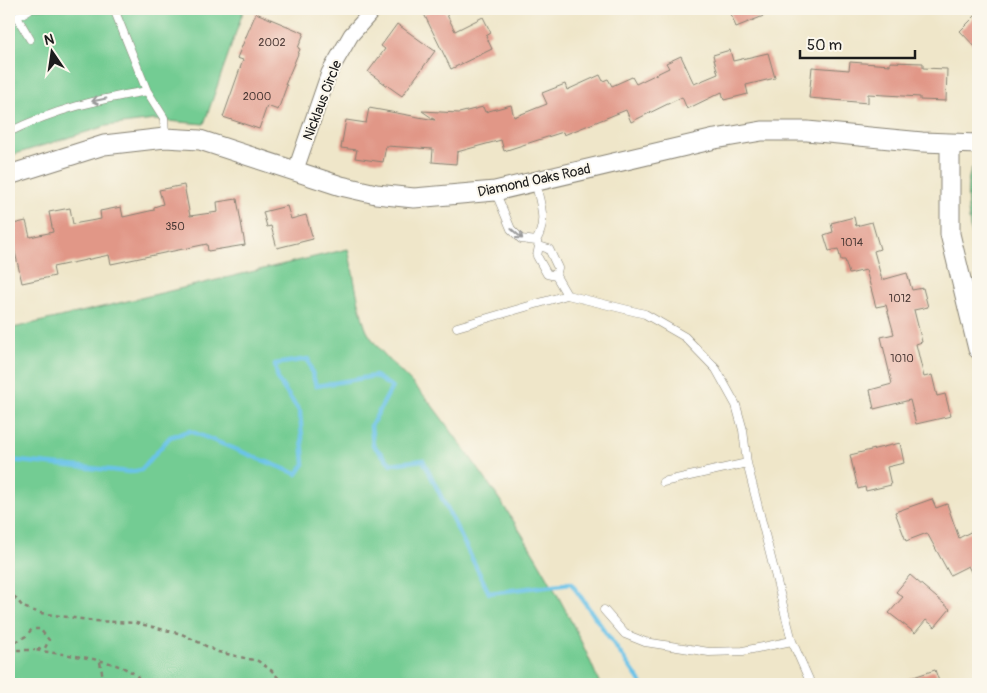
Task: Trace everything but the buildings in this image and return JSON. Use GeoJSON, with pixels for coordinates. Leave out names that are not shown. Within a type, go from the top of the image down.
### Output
{"type":"FeatureCollection","features":[{"type":"Feature","properties":{"kind":"street","name":"Nicklaus Circle"},"geometry":{"type":"LineString","coordinates":[[295,172],[329,73],[352,34],[374,9]]}},
{"type":"Feature","properties":{"kind":"street","name":"Diamond Oaks Road"},"geometry":{"type":"LineString","coordinates":[[9,175],[104,145],[165,138],[200,140],[295,172],[376,194],[404,197],[455,196],[495,191],[715,138],[762,131],[807,131],[950,144],[978,144]]}},
{"type":"Feature","properties":{"kind":"street"},"geometry":{"type":"LineString","coordinates":[[950,144],[950,234],[978,349]]}},
{"type":"Feature","properties":{"kind":"lane"},"geometry":{"type":"LineString","coordinates":[[30,9],[17,17],[30,39]]}},
{"type":"Feature","properties":{"kind":"lane"},"geometry":{"type":"LineString","coordinates":[[114,9],[147,91],[164,118],[165,138]]}},
{"type":"Feature","properties":{"kind":"lane"},"geometry":{"type":"LineString","coordinates":[[9,132],[39,117],[83,103],[147,91]]}},
{"type":"Feature","properties":{"kind":"lane"},"geometry":{"type":"LineString","coordinates":[[535,181],[543,219],[543,230],[538,244],[537,256],[547,274],[556,276]]}},
{"type":"Feature","properties":{"kind":"lane"},"geometry":{"type":"LineString","coordinates":[[495,191],[511,230],[521,239],[549,249],[558,268],[556,276],[567,295]]}},
{"type":"Feature","properties":{"kind":"lane"},"geometry":{"type":"LineString","coordinates":[[457,327],[567,295],[646,314],[686,337],[716,368],[736,405],[743,430],[748,463],[792,641],[811,684]]}},
{"type":"Feature","properties":{"kind":"lane"},"geometry":{"type":"LineString","coordinates":[[663,482],[748,463]]}},
{"type":"Feature","properties":{"kind":"lane"},"geometry":{"type":"LineString","coordinates":[[604,610],[626,634],[645,642],[709,652],[743,650],[792,641]]}},
{"type":"Feature","properties":{"kind":"path"},"geometry":{"type":"LineString","coordinates":[[9,590],[23,607],[40,613],[113,623],[136,623],[182,634],[218,652],[258,661],[271,670],[284,684]]}},
{"type":"Feature","properties":{"kind":"path"},"geometry":{"type":"LineString","coordinates":[[9,646],[26,636],[32,629],[40,629],[50,640],[45,648],[35,650]]}},
{"type":"Feature","properties":{"kind":"path"},"geometry":{"type":"LineString","coordinates":[[9,650],[35,650],[100,662],[131,670],[138,677],[130,684],[125,684]]}},
{"type":"Feature","properties":{"kind":"path"},"geometry":{"type":"LineString","coordinates":[[100,662],[104,684],[109,684]]}},
{"type":"Feature","properties":{"kind":"green space"},"geometry":{"type":"Polygon","coordinates":[[[9,9],[244,9],[204,124],[154,120],[106,126],[9,156],[9,9]]]}},
{"type":"Feature","properties":{"kind":"green space"},"geometry":{"type":"Polygon","coordinates":[[[978,162],[978,268],[970,229],[967,195],[968,180],[972,169],[978,162]]]}},
{"type":"Feature","properties":{"kind":"green space"},"geometry":{"type":"Polygon","coordinates":[[[348,249],[365,327],[368,333],[431,404],[503,504],[565,609],[600,684],[9,684],[9,329],[348,249]]]}},
{"type":"Feature","properties":{"kind":"waterway"},"geometry":{"type":"LineString","coordinates":[[9,460],[130,472],[141,470],[170,437],[190,431],[297,474],[304,464],[300,412],[278,380],[275,364],[308,359],[316,386],[375,376],[392,387],[371,426],[373,445],[391,464],[423,460],[489,593],[571,583],[642,684]]}}]}
